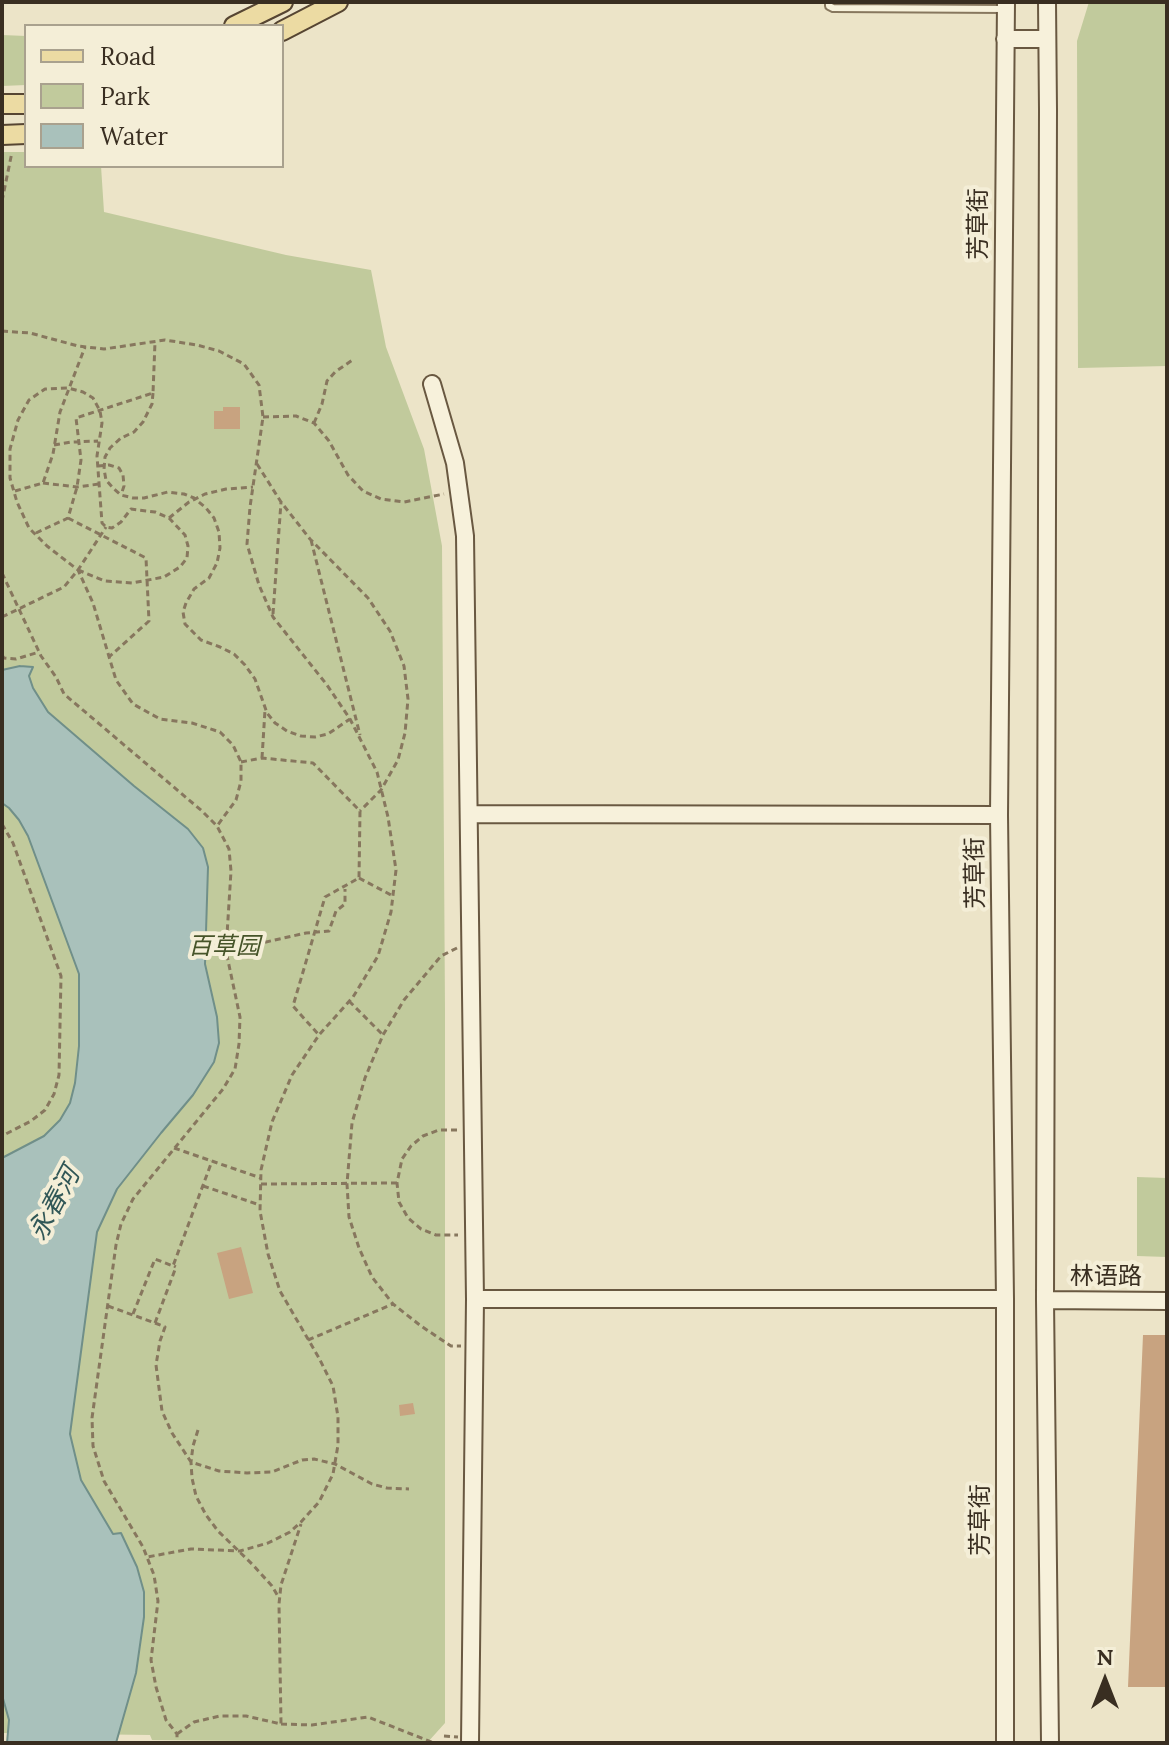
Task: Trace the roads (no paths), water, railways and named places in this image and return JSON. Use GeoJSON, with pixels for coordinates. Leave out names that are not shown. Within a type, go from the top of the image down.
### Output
{"type":"FeatureCollection","features":[{"type":"Feature","properties":{"kind":"main road"},"geometry":{"type":"LineString","coordinates":[[238,24],[283,2]]}},
{"type":"Feature","properties":{"kind":"main road"},"geometry":{"type":"LineString","coordinates":[[284,30],[338,2]]}},
{"type":"Feature","properties":{"kind":"main road"},"geometry":{"type":"LineString","coordinates":[[1047,2],[1045,1300],[1050,1743]]}},
{"type":"Feature","properties":{"kind":"main road","name":"芳草街"},"geometry":{"type":"LineString","coordinates":[[1005,1743],[1005,1299],[999,815],[1006,6]]}},
{"type":"Feature","properties":{"kind":"main road"},"geometry":{"type":"LineString","coordinates":[[1005,39],[1047,39]]}},
{"type":"Feature","properties":{"kind":"main road"},"geometry":{"type":"LineString","coordinates":[[2,104],[24,104]]}},
{"type":"Feature","properties":{"kind":"main road"},"geometry":{"type":"LineString","coordinates":[[432,384],[455,463],[465,536],[475,1299],[470,1743]]}},
{"type":"Feature","properties":{"kind":"main road"},"geometry":{"type":"LineString","coordinates":[[469,814],[999,815]]}},
{"type":"Feature","properties":{"kind":"main road"},"geometry":{"type":"LineString","coordinates":[[475,1299],[1005,1299]]}},
{"type":"Feature","properties":{"kind":"main road","name":"林语路"},"geometry":{"type":"LineString","coordinates":[[1045,1300],[1167,1301]]}},
{"type":"Feature","properties":{"kind":"lane"},"geometry":{"type":"LineString","coordinates":[[829,2],[833,8],[1006,6]]}},
{"type":"Feature","properties":{"kind":"water","name":"永春河"},"geometry":{"type":"Polygon","coordinates":[[[33,667],[29,676],[33,688],[48,712],[188,829],[203,848],[208,867],[205,964],[217,1017],[219,1043],[214,1062],[193,1095],[117,1189],[97,1232],[70,1434],[81,1480],[113,1534],[121,1533],[137,1567],[144,1592],[144,1617],[136,1673],[116,1743],[7,1743],[9,1720],[2,1695],[2,1158],[44,1136],[60,1120],[70,1103],[79,1046],[79,974],[28,836],[19,820],[2,803],[2,670],[33,667]]]}},
{"type":"Feature","properties":{"kind":"park label","name":"百草园"},"geometry":{"type":"Point","coordinates":[224,947]}}]}
